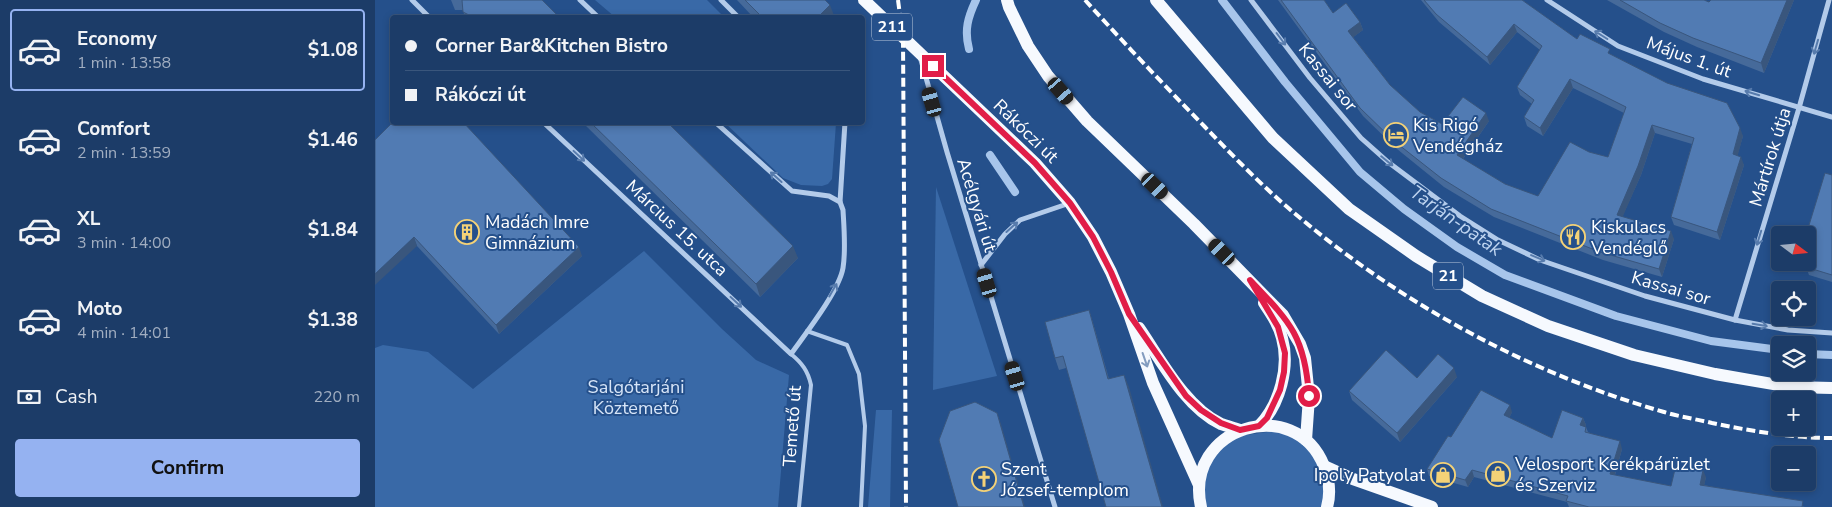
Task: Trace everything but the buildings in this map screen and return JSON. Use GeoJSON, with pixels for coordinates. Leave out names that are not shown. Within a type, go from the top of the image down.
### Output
{"type":"FeatureCollection","features":[{"type":"Feature","properties":{"kind":"main road","name":"Rákóczi út"},"geometry":{"type":"LineString","coordinates":[[864,0],[1035,163],[1070,203],[1093,237],[1129,314]]}},
{"type":"Feature","properties":{"kind":"main road"},"geometry":{"type":"LineString","coordinates":[[1007,0],[1028,46],[1048,76],[1103,136],[1250,280],[1283,315],[1300,344],[1308,380],[1309,396],[1306,440]]}},
{"type":"Feature","properties":{"kind":"main road","name":"21"},"geometry":{"type":"LineString","coordinates":[[1156,0],[1273,138],[1349,209],[1416,256],[1482,296],[1548,326],[1635,355],[1715,374],[1790,387],[1832,388]]}},
{"type":"Feature","properties":{"kind":"main road"},"geometry":{"type":"LineString","coordinates":[[1250,280],[1278,327],[1285,353],[1284,372],[1280,390],[1271,411],[1259,426]]}},
{"type":"Feature","properties":{"kind":"main road","name":"211"},"geometry":{"type":"LineString","coordinates":[[1129,314],[1186,396],[1201,410],[1221,423],[1240,430]]}},
{"type":"Feature","properties":{"kind":"main road","name":"211"},"geometry":{"type":"LineString","coordinates":[[1129,314],[1153,384],[1199,484]]}},
{"type":"Feature","properties":{"kind":"main road","name":"211"},"geometry":{"type":"LineString","coordinates":[[1201,507],[1198,495],[1200,473],[1210,453],[1225,438],[1240,430],[1266,425],[1287,429],[1306,440],[1320,457],[1328,477],[1329,499],[1327,507]]}},
{"type":"Feature","properties":{"kind":"main road"},"geometry":{"type":"LineString","coordinates":[[1324,466],[1353,479],[1432,507]]}},
{"type":"Feature","properties":{"kind":"street"},"geometry":{"type":"LineString","coordinates":[[411,0],[427,15]]}},
{"type":"Feature","properties":{"kind":"street"},"geometry":{"type":"LineString","coordinates":[[580,0],[596,15]]}},
{"type":"Feature","properties":{"kind":"street"},"geometry":{"type":"LineString","coordinates":[[721,0],[736,15]]}},
{"type":"Feature","properties":{"kind":"street","name":"Kassai sor"},"geometry":{"type":"LineString","coordinates":[[1251,0],[1310,78],[1361,138],[1388,162],[1460,216],[1498,240],[1540,260],[1645,296],[1735,320],[1789,330],[1832,333]]}},
{"type":"Feature","properties":{"kind":"street","name":"Május 1. út"},"geometry":{"type":"LineString","coordinates":[[1547,0],[1618,46],[1703,78],[1832,117]]}},
{"type":"Feature","properties":{"kind":"street","name":"Mártírok útja"},"geometry":{"type":"LineString","coordinates":[[1735,320],[1799,108],[1829,0]]}},
{"type":"Feature","properties":{"kind":"street","name":"Acélgyári út"},"geometry":{"type":"LineString","coordinates":[[920,53],[947,152],[1055,507]]}},
{"type":"Feature","properties":{"kind":"street","name":"Március 15. utca"},"geometry":{"type":"LineString","coordinates":[[546,125],[791,354]]}},
{"type":"Feature","properties":{"kind":"street"},"geometry":{"type":"LineString","coordinates":[[718,125],[792,191],[829,196],[840,202]]}},
{"type":"Feature","properties":{"kind":"street"},"geometry":{"type":"LineString","coordinates":[[791,354],[833,292],[843,268],[843,220],[840,202],[845,125]]}},
{"type":"Feature","properties":{"kind":"street"},"geometry":{"type":"LineString","coordinates":[[981,265],[1005,234],[1020,220],[1070,203]]}},
{"type":"Feature","properties":{"kind":"lane"},"geometry":{"type":"LineString","coordinates":[[807,332],[847,345],[859,374],[865,426],[861,507]]}},
{"type":"Feature","properties":{"kind":"lane","name":"Temető út"},"geometry":{"type":"LineString","coordinates":[[791,354],[804,367],[809,375],[811,385],[799,507]]}},
{"type":"Feature","properties":{"kind":"green space"},"geometry":{"type":"Polygon","coordinates":[[[595,0],[707,0],[722,15],[613,15],[595,0]]]}},
{"type":"Feature","properties":{"kind":"green space"},"geometry":{"type":"Polygon","coordinates":[[[727,125],[836,125],[832,179],[828,184],[822,186],[801,185],[783,178],[727,125]]]}},
{"type":"Feature","properties":{"kind":"green space"},"geometry":{"type":"Polygon","coordinates":[[[936,187],[997,376],[933,390],[936,187]]]}},
{"type":"Feature","properties":{"kind":"green space","name":"Salgótarjáni Köztemető"},"geometry":{"type":"Polygon","coordinates":[[[644,251],[756,360],[789,375],[778,507],[375,507],[375,348],[383,345],[428,352],[473,389],[644,251]]]}},
{"type":"Feature","properties":{"kind":"green space"},"geometry":{"type":"Polygon","coordinates":[[[876,410],[892,410],[890,507],[868,507],[876,410]]]}},
{"type":"Feature","properties":{"kind":"green space"},"geometry":{"type":"Polygon","coordinates":[[[1287,429],[1320,457],[1327,507],[1201,507],[1200,473],[1225,438],[1287,429]]]}},
{"type":"Feature","properties":{"kind":"waterway"},"geometry":{"type":"LineString","coordinates":[[969,49],[968,24],[976,0]]}},
{"type":"Feature","properties":{"kind":"waterway","name":"Tarján-patak"},"geometry":{"type":"LineString","coordinates":[[1222,0],[1285,82],[1360,172],[1404,209],[1457,247],[1505,275],[1616,316],[1711,341],[1771,349]]}},
{"type":"Feature","properties":{"kind":"waterway"},"geometry":{"type":"LineString","coordinates":[[990,155],[1015,192]]}},
{"type":"Feature","properties":{"kind":"waterway","name":"Tarján-patak"},"geometry":{"type":"LineString","coordinates":[[1816,354],[1832,355]]}},
{"type":"Feature","properties":{"kind":"railway"},"geometry":{"type":"LineString","coordinates":[[898,0],[903,38],[906,507]]}},
{"type":"Feature","properties":{"kind":"railway"},"geometry":{"type":"LineString","coordinates":[[1085,0],[1190,112],[1275,196],[1340,249],[1382,280],[1426,308],[1471,334],[1566,378],[1670,414],[1757,431],[1832,438]]}},
{"type":"Feature","properties":{"kind":"place","name":"Kis Rigó Vendégház"},"geometry":{"type":"Point","coordinates":[1396,135]}},
{"type":"Feature","properties":{"kind":"place","name":"Madách Imre Gimnázium"},"geometry":{"type":"Point","coordinates":[467,232]}},
{"type":"Feature","properties":{"kind":"place","name":"Kiskulacs Vendéglő"},"geometry":{"type":"Point","coordinates":[1573,237]}},
{"type":"Feature","properties":{"kind":"place","name":"Velosport Kerékpárüzlet és Szerviz"},"geometry":{"type":"Point","coordinates":[1498,474]}},
{"type":"Feature","properties":{"kind":"place","name":"Ipoly Patyolat"},"geometry":{"type":"Point","coordinates":[1443,475]}},
{"type":"Feature","properties":{"kind":"place","name":"Szent József-templom"},"geometry":{"type":"Point","coordinates":[984,479]}},
{"type":"Feature","properties":{"kind":"route"},"geometry":{"type":"LineString","coordinates":[[933,66],[1057,186],[1093,237],[1129,314],[1186,396],[1201,410],[1221,423],[1240,430],[1259,426],[1267,418],[1280,390],[1284,372],[1285,353],[1283,339],[1274,318],[1250,280],[1283,315],[1300,344],[1305,358],[1309,396]]}}]}
